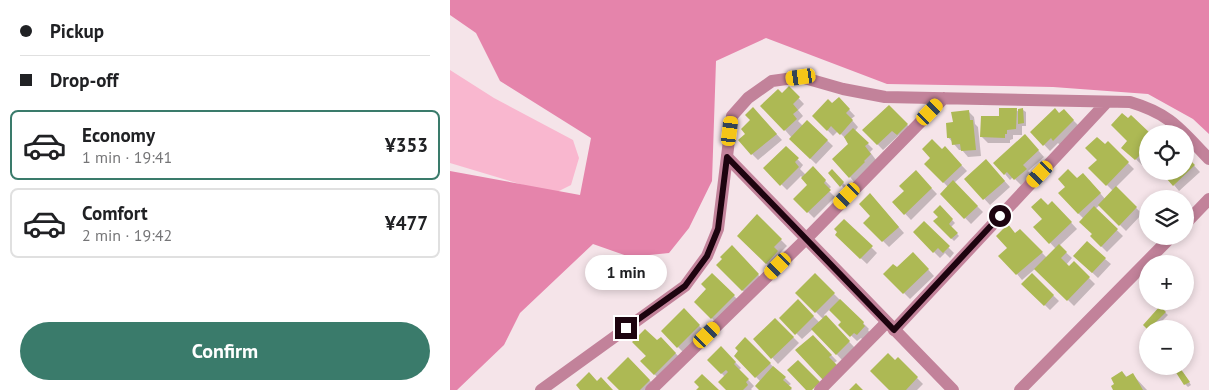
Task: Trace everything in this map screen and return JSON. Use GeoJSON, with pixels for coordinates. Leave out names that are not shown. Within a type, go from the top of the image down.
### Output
{"type":"FeatureCollection","features":[{"type":"Feature","properties":{"kind":"street"},"geometry":{"type":"LineString","coordinates":[[541,390],[685,286],[707,256],[718,229],[732,116],[748,98],[772,81],[801,77],[842,89],[885,97],[1130,102],[1151,108],[1174,122],[1209,159]]}},
{"type":"Feature","properties":{"kind":"street"},"geometry":{"type":"LineString","coordinates":[[651,390],[806,238],[944,98]]}},
{"type":"Feature","properties":{"kind":"street"},"geometry":{"type":"LineString","coordinates":[[820,390],[890,327],[1107,102]]}},
{"type":"Feature","properties":{"kind":"street"},"geometry":{"type":"LineString","coordinates":[[727,157],[953,390]]}},
{"type":"Feature","properties":{"kind":"street"},"geometry":{"type":"LineString","coordinates":[[1194,215],[1209,199]]}},
{"type":"Feature","properties":{"kind":"street"},"geometry":{"type":"LineString","coordinates":[[1020,390],[1163,245]]}},
{"type":"Feature","properties":{"kind":"shaded area"},"geometry":{"type":"Polygon","coordinates":[[[450,0],[1209,0],[1209,134],[1193,119],[1148,94],[1053,87],[887,84],[766,38],[716,61],[712,181],[689,228],[669,253],[630,257],[593,244],[520,313],[504,345],[457,390],[450,390],[450,171],[580,195],[591,138],[500,81],[476,33],[450,15],[450,0]]]}},
{"type":"Feature","properties":{"kind":"shaded area"},"geometry":{"type":"Polygon","coordinates":[[[450,70],[494,98],[573,140],[579,158],[571,185],[553,194],[450,163],[450,70]]]}},
{"type":"Feature","properties":{"kind":"building"},"geometry":{"type":"Polygon","coordinates":[[[789,86],[800,97],[793,104],[798,110],[793,114],[797,119],[784,131],[760,106],[778,89],[782,93],[789,86]]]}},
{"type":"Feature","properties":{"kind":"building"},"geometry":{"type":"Polygon","coordinates":[[[839,97],[850,109],[846,113],[853,120],[840,135],[831,126],[827,131],[812,116],[828,99],[832,103],[839,97]]]}},
{"type":"Feature","properties":{"kind":"building"},"geometry":{"type":"Polygon","coordinates":[[[889,105],[908,124],[897,135],[892,131],[877,145],[862,130],[889,105]]]}},
{"type":"Feature","properties":{"kind":"building"},"geometry":{"type":"Polygon","coordinates":[[[753,107],[777,134],[751,155],[738,140],[745,134],[741,129],[750,120],[745,115],[753,107]]]}},
{"type":"Feature","properties":{"kind":"building"},"geometry":{"type":"Polygon","coordinates":[[[999,108],[1017,108],[1016,129],[1007,130],[1005,138],[980,137],[981,116],[999,116],[999,108]]]}},
{"type":"Feature","properties":{"kind":"building"},"geometry":{"type":"Polygon","coordinates":[[[1023,108],[1024,123],[1018,124],[1018,109],[1023,108]]]}},
{"type":"Feature","properties":{"kind":"building"},"geometry":{"type":"Polygon","coordinates":[[[1055,108],[1059,113],[1064,109],[1074,120],[1053,141],[1051,138],[1043,146],[1030,132],[1055,108]]]}},
{"type":"Feature","properties":{"kind":"building"},"geometry":{"type":"Polygon","coordinates":[[[969,110],[970,120],[973,120],[976,150],[961,151],[960,144],[952,145],[951,138],[947,138],[946,123],[953,122],[951,112],[969,110]]]}},
{"type":"Feature","properties":{"kind":"building"},"geometry":{"type":"Polygon","coordinates":[[[1122,113],[1128,118],[1131,115],[1142,125],[1139,125],[1139,156],[1135,160],[1121,148],[1127,141],[1111,125],[1122,113]]]}},
{"type":"Feature","properties":{"kind":"building"},"geometry":{"type":"Polygon","coordinates":[[[807,120],[828,140],[810,159],[789,139],[807,120]]]}},
{"type":"Feature","properties":{"kind":"building"},"geometry":{"type":"Polygon","coordinates":[[[853,128],[869,143],[865,146],[871,154],[849,178],[832,159],[848,144],[844,137],[853,128]]]}},
{"type":"Feature","properties":{"kind":"building"},"geometry":{"type":"Polygon","coordinates":[[[1025,134],[1039,150],[1023,165],[1027,169],[1014,180],[1007,172],[1004,175],[993,163],[1025,134]]]}},
{"type":"Feature","properties":{"kind":"building"},"geometry":{"type":"Polygon","coordinates":[[[1097,137],[1105,144],[1108,141],[1129,162],[1106,186],[1088,168],[1097,160],[1085,148],[1097,137]]]}},
{"type":"Feature","properties":{"kind":"building"},"geometry":{"type":"Polygon","coordinates":[[[932,139],[942,149],[945,146],[962,165],[943,183],[924,164],[930,158],[922,149],[932,139]]]}},
{"type":"Feature","properties":{"kind":"building"},"geometry":{"type":"Polygon","coordinates":[[[786,146],[799,158],[795,162],[799,167],[780,186],[763,168],[786,146]]]}},
{"type":"Feature","properties":{"kind":"building"},"geometry":{"type":"Polygon","coordinates":[[[986,159],[1005,181],[983,200],[964,179],[986,159]]]}},
{"type":"Feature","properties":{"kind":"building"},"geometry":{"type":"Polygon","coordinates":[[[813,166],[826,180],[824,183],[831,190],[807,213],[793,199],[807,185],[801,178],[813,166]]]}},
{"type":"Feature","properties":{"kind":"building"},"geometry":{"type":"Polygon","coordinates":[[[832,169],[844,182],[840,187],[828,173],[832,169]]]}},
{"type":"Feature","properties":{"kind":"building"},"geometry":{"type":"Polygon","coordinates":[[[1068,169],[1077,178],[1083,173],[1101,193],[1078,214],[1058,193],[1065,187],[1058,179],[1068,169]]]}},
{"type":"Feature","properties":{"kind":"building"},"geometry":{"type":"Polygon","coordinates":[[[916,170],[932,188],[904,215],[892,202],[904,191],[899,186],[916,170]]]}},
{"type":"Feature","properties":{"kind":"building"},"geometry":{"type":"Polygon","coordinates":[[[953,180],[978,206],[964,219],[940,194],[953,180]]]}},
{"type":"Feature","properties":{"kind":"building"},"geometry":{"type":"Polygon","coordinates":[[[1168,180],[1179,180],[1173,186],[1168,180]]]}},
{"type":"Feature","properties":{"kind":"building"},"geometry":{"type":"Polygon","coordinates":[[[1116,186],[1137,207],[1119,226],[1098,205],[1116,186]]]}},
{"type":"Feature","properties":{"kind":"building"},"geometry":{"type":"Polygon","coordinates":[[[870,193],[899,227],[882,242],[863,223],[870,216],[859,204],[870,193]]]}},
{"type":"Feature","properties":{"kind":"building"},"geometry":{"type":"Polygon","coordinates":[[[1041,198],[1048,205],[1052,201],[1072,222],[1049,244],[1033,227],[1042,219],[1031,207],[1041,198]]]}},
{"type":"Feature","properties":{"kind":"building"},"geometry":{"type":"Polygon","coordinates":[[[940,205],[953,219],[949,224],[958,233],[951,239],[933,221],[938,217],[933,212],[940,205]]]}},
{"type":"Feature","properties":{"kind":"building"},"geometry":{"type":"Polygon","coordinates":[[[1094,206],[1118,229],[1101,247],[1090,236],[1092,234],[1079,222],[1094,206]]]}},
{"type":"Feature","properties":{"kind":"building"},"geometry":{"type":"Polygon","coordinates":[[[757,214],[782,239],[774,247],[778,251],[766,264],[737,236],[757,214]]]}},
{"type":"Feature","properties":{"kind":"building"},"geometry":{"type":"Polygon","coordinates":[[[844,219],[873,246],[860,259],[835,235],[837,232],[834,229],[844,219]]]}},
{"type":"Feature","properties":{"kind":"building"},"geometry":{"type":"Polygon","coordinates":[[[924,221],[950,246],[943,253],[938,248],[933,253],[913,232],[924,221]]]}},
{"type":"Feature","properties":{"kind":"building"},"geometry":{"type":"Polygon","coordinates":[[[1008,224],[1015,233],[1020,229],[1043,252],[1016,275],[998,256],[1007,248],[996,236],[1008,224]]]}},
{"type":"Feature","properties":{"kind":"building"},"geometry":{"type":"Polygon","coordinates":[[[1087,241],[1106,258],[1092,273],[1073,256],[1087,241]]]}},
{"type":"Feature","properties":{"kind":"building"},"geometry":{"type":"Polygon","coordinates":[[[1059,244],[1067,252],[1061,258],[1069,266],[1074,261],[1090,277],[1067,301],[1034,269],[1059,244]]]}},
{"type":"Feature","properties":{"kind":"building"},"geometry":{"type":"Polygon","coordinates":[[[732,245],[759,274],[742,291],[716,265],[722,259],[720,257],[732,245]]]}},
{"type":"Feature","properties":{"kind":"building"},"geometry":{"type":"Polygon","coordinates":[[[913,252],[929,269],[903,294],[883,274],[893,264],[897,267],[913,252]]]}},
{"type":"Feature","properties":{"kind":"building"},"geometry":{"type":"Polygon","coordinates":[[[712,273],[735,295],[711,319],[694,302],[706,289],[701,284],[712,273]]]}},
{"type":"Feature","properties":{"kind":"building"},"geometry":{"type":"Polygon","coordinates":[[[815,273],[835,293],[815,313],[795,293],[815,273]]]}},
{"type":"Feature","properties":{"kind":"building"},"geometry":{"type":"Polygon","coordinates":[[[1032,273],[1054,295],[1044,306],[1021,284],[1032,273]]]}},
{"type":"Feature","properties":{"kind":"building"},"geometry":{"type":"Polygon","coordinates":[[[798,299],[814,316],[795,335],[779,318],[798,299]]]}},
{"type":"Feature","properties":{"kind":"building"},"geometry":{"type":"Polygon","coordinates":[[[840,299],[864,322],[865,326],[857,335],[854,333],[850,337],[838,325],[841,322],[829,310],[840,299]]]}},
{"type":"Feature","properties":{"kind":"building"},"geometry":{"type":"Polygon","coordinates":[[[684,308],[700,325],[677,348],[661,331],[684,308]]]}},
{"type":"Feature","properties":{"kind":"building"},"geometry":{"type":"Polygon","coordinates":[[[1156,310],[1164,310],[1166,312],[1158,320],[1147,320],[1156,310]]]}},
{"type":"Feature","properties":{"kind":"building"},"geometry":{"type":"Polygon","coordinates":[[[826,315],[850,341],[836,355],[811,329],[826,315]]]}},
{"type":"Feature","properties":{"kind":"building"},"geometry":{"type":"Polygon","coordinates":[[[775,318],[794,337],[771,359],[753,339],[775,318]]]}},
{"type":"Feature","properties":{"kind":"building"},"geometry":{"type":"Polygon","coordinates":[[[645,329],[657,340],[661,337],[676,353],[654,375],[640,361],[646,356],[632,342],[645,329]]]}},
{"type":"Feature","properties":{"kind":"building"},"geometry":{"type":"Polygon","coordinates":[[[813,335],[832,355],[829,357],[838,366],[823,380],[795,350],[813,335]]]}},
{"type":"Feature","properties":{"kind":"building"},"geometry":{"type":"Polygon","coordinates":[[[745,337],[771,363],[755,378],[734,356],[738,351],[735,348],[745,337]]]}},
{"type":"Feature","properties":{"kind":"building"},"geometry":{"type":"Polygon","coordinates":[[[721,346],[736,362],[734,364],[749,379],[746,382],[748,385],[743,390],[726,390],[718,382],[728,372],[726,370],[721,374],[707,360],[721,346]]]}},
{"type":"Feature","properties":{"kind":"building"},"geometry":{"type":"Polygon","coordinates":[[[888,353],[895,360],[898,357],[918,377],[906,390],[889,390],[870,371],[888,353]]]}},
{"type":"Feature","properties":{"kind":"building"},"geometry":{"type":"Polygon","coordinates":[[[628,357],[650,380],[640,390],[619,390],[607,378],[628,357]]]}},
{"type":"Feature","properties":{"kind":"building"},"geometry":{"type":"Polygon","coordinates":[[[798,360],[820,382],[812,390],[806,390],[787,370],[798,360]]]}},
{"type":"Feature","properties":{"kind":"building"},"geometry":{"type":"Polygon","coordinates":[[[773,366],[786,377],[783,380],[792,388],[790,390],[759,390],[755,386],[773,366]]]}},
{"type":"Feature","properties":{"kind":"building"},"geometry":{"type":"Polygon","coordinates":[[[1122,371],[1126,377],[1133,373],[1143,390],[1113,390],[1111,386],[1114,384],[1111,378],[1122,371]]]}},
{"type":"Feature","properties":{"kind":"building"},"geometry":{"type":"Polygon","coordinates":[[[589,372],[597,381],[601,377],[613,390],[580,390],[576,385],[589,372]]]}},
{"type":"Feature","properties":{"kind":"building"},"geometry":{"type":"Polygon","coordinates":[[[702,374],[719,390],[696,390],[699,387],[694,382],[702,374]]]}},
{"type":"Feature","properties":{"kind":"building"},"geometry":{"type":"Polygon","coordinates":[[[1178,375],[1185,375],[1190,382],[1184,385],[1178,375]]]}},
{"type":"Feature","properties":{"kind":"building"},"geometry":{"type":"Polygon","coordinates":[[[856,383],[863,390],[849,390],[856,383]]]}},
{"type":"Feature","properties":{"kind":"route"},"geometry":{"type":"LineString","coordinates":[[626,328],[685,286],[707,256],[718,229],[727,157],[894,330],[1000,216]]}}]}
